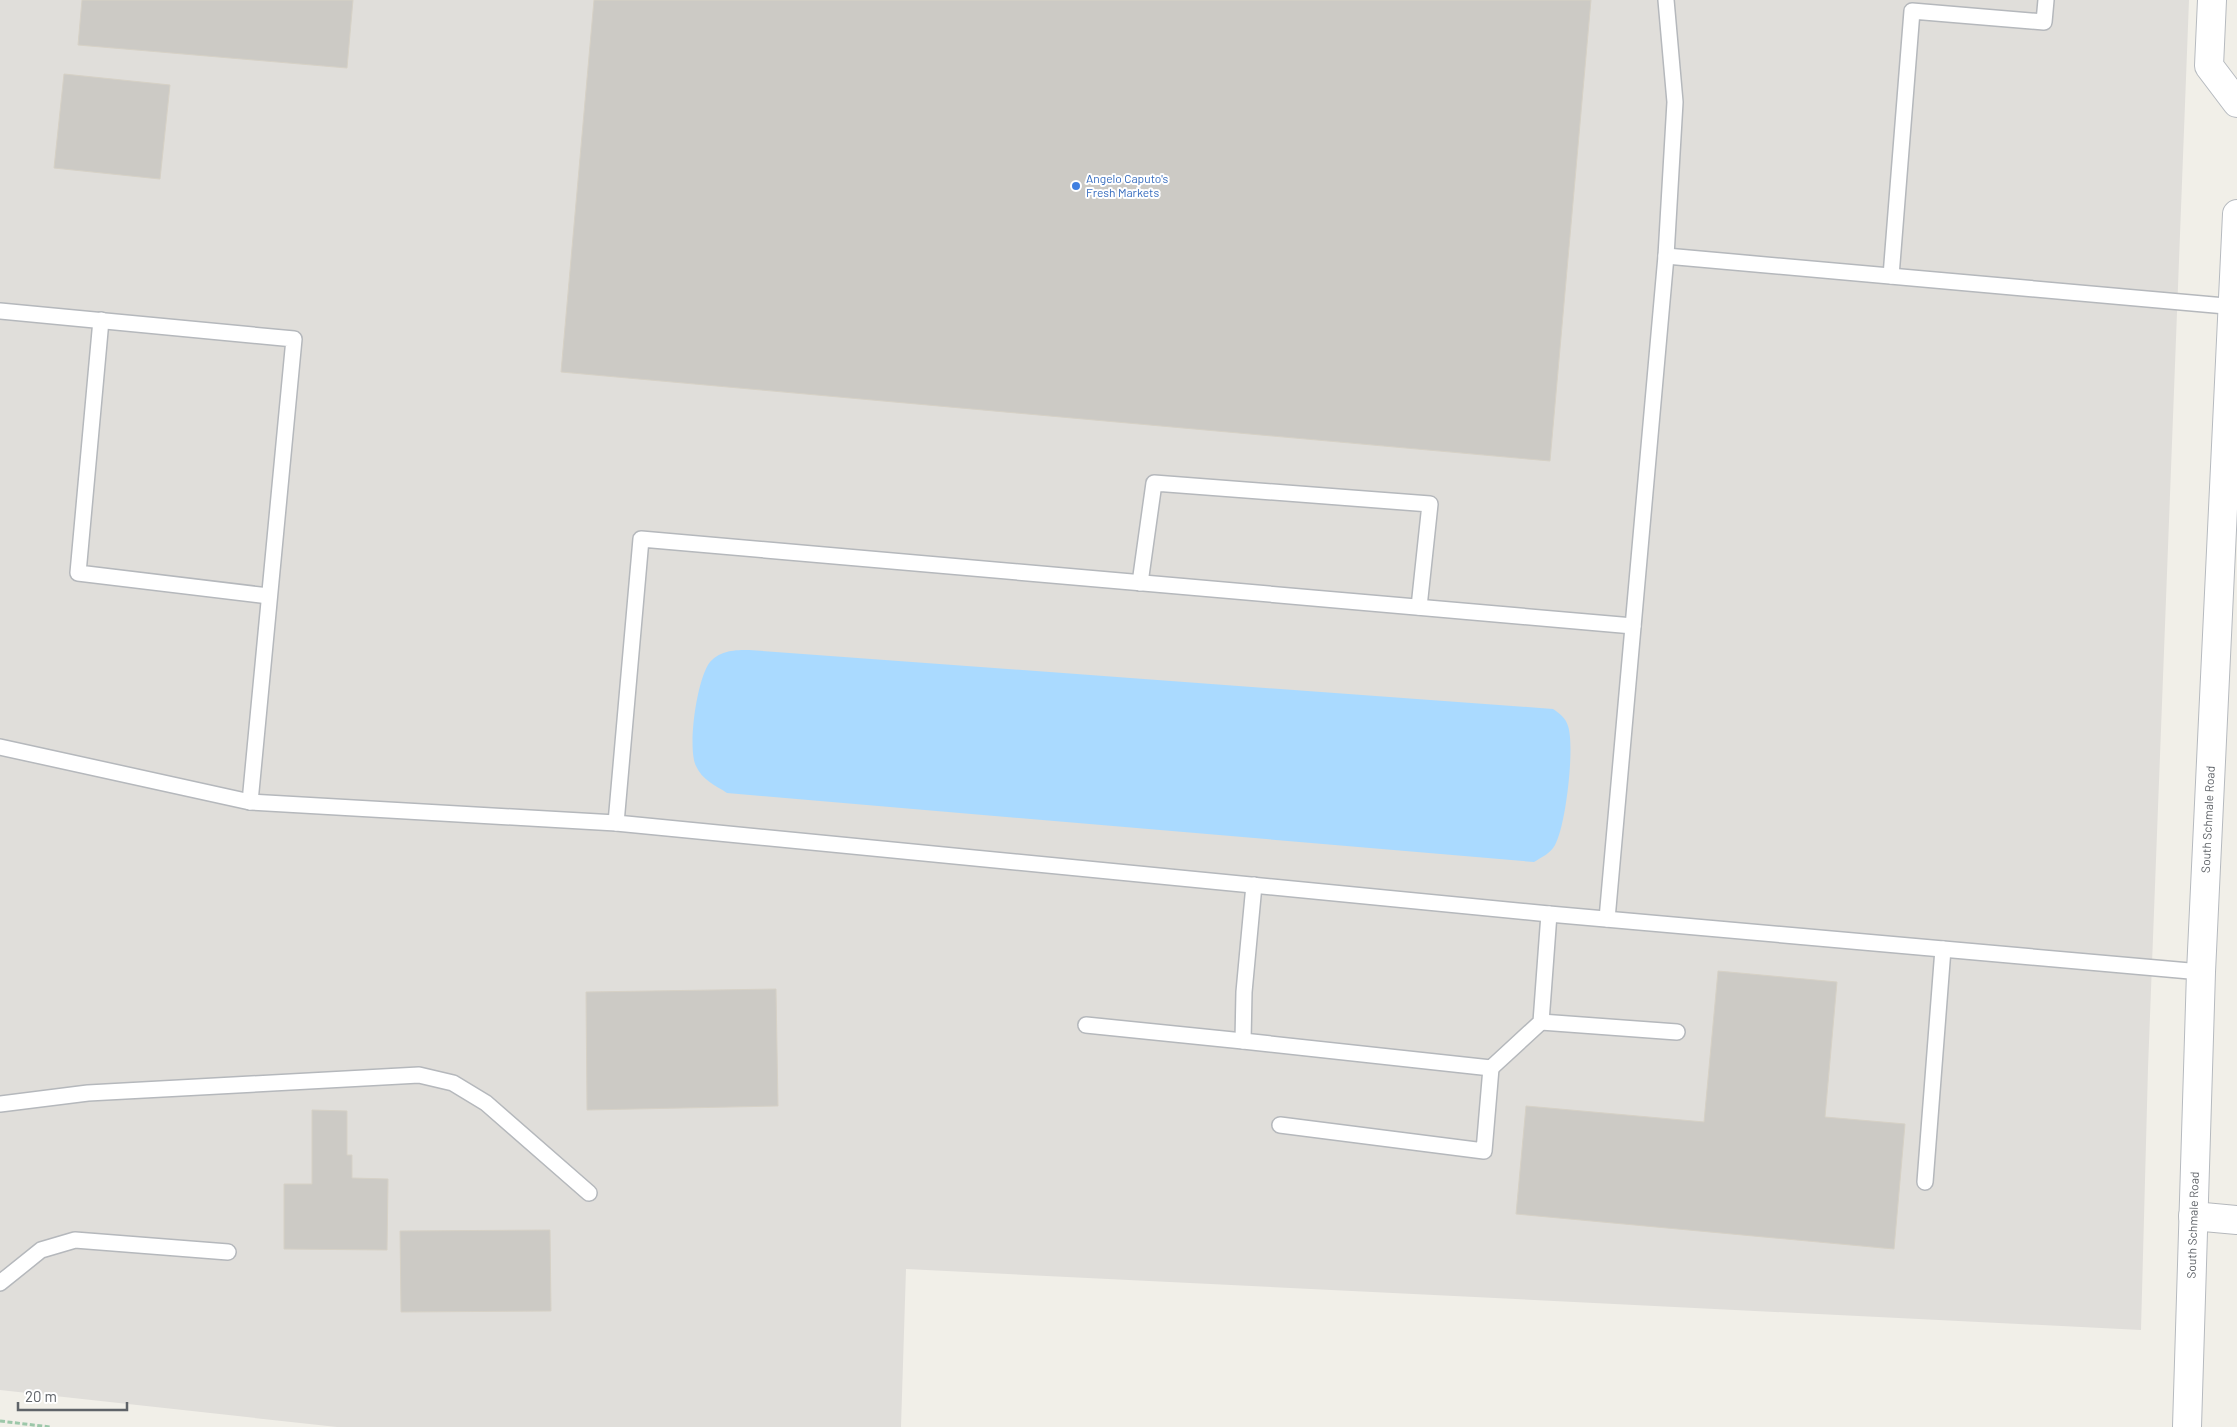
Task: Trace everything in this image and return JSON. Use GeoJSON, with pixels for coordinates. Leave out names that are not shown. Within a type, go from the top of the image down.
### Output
{"type":"FeatureCollection","features":[{"type":"Feature","properties":{"kind":"main road"},"geometry":{"type":"LineString","coordinates":[[2212,0],[2209,66],[2237,103]]}},
{"type":"Feature","properties":{"kind":"main road","name":"South Schmale Road"},"geometry":{"type":"LineString","coordinates":[[2187,1427],[2201,972],[2230,506],[2237,214]]}},
{"type":"Feature","properties":{"kind":"main road"},"geometry":{"type":"LineString","coordinates":[[2193,1216],[2237,1220]]}},
{"type":"Feature","properties":{"kind":"lane"},"geometry":{"type":"LineString","coordinates":[[1607,919],[1666,256],[1675,102],[1666,0]]}},
{"type":"Feature","properties":{"kind":"lane"},"geometry":{"type":"LineString","coordinates":[[1891,276],[1912,12],[2044,22],[2046,0]]}},
{"type":"Feature","properties":{"kind":"lane"},"geometry":{"type":"LineString","coordinates":[[1666,256],[2236,305]]}},
{"type":"Feature","properties":{"kind":"lane"},"geometry":{"type":"LineString","coordinates":[[0,310],[294,339],[250,802]]}},
{"type":"Feature","properties":{"kind":"lane"},"geometry":{"type":"LineString","coordinates":[[101,320],[78,573],[269,596]]}},
{"type":"Feature","properties":{"kind":"lane"},"geometry":{"type":"LineString","coordinates":[[1140,583],[1154,482],[1430,504],[1419,607]]}},
{"type":"Feature","properties":{"kind":"lane"},"geometry":{"type":"LineString","coordinates":[[616,823],[641,538],[1633,626]]}},
{"type":"Feature","properties":{"kind":"lane"},"geometry":{"type":"LineString","coordinates":[[0,747],[250,802],[616,823],[1549,914],[2201,972]]}},
{"type":"Feature","properties":{"kind":"lane"},"geometry":{"type":"LineString","coordinates":[[1243,1040],[1244,992],[1254,885]]}},
{"type":"Feature","properties":{"kind":"lane"},"geometry":{"type":"LineString","coordinates":[[1280,1125],[1484,1151],[1491,1068],[1541,1022],[1549,914]]}},
{"type":"Feature","properties":{"kind":"lane"},"geometry":{"type":"LineString","coordinates":[[1926,1182],[1943,949]]}},
{"type":"Feature","properties":{"kind":"lane"},"geometry":{"type":"LineString","coordinates":[[1541,1022],[1677,1032]]}},
{"type":"Feature","properties":{"kind":"lane"},"geometry":{"type":"LineString","coordinates":[[1086,1024],[1491,1068]]}},
{"type":"Feature","properties":{"kind":"lane"},"geometry":{"type":"LineString","coordinates":[[0,1104],[88,1093],[419,1075],[453,1083],[486,1103],[589,1193]]}},
{"type":"Feature","properties":{"kind":"lane"},"geometry":{"type":"LineString","coordinates":[[0,1283],[41,1250],[75,1240],[228,1252]]}},
{"type":"Feature","properties":{"kind":"path"},"geometry":{"type":"LineString","coordinates":[[0,1421],[50,1427]]}},
{"type":"Feature","properties":{"kind":"shaded area"},"geometry":{"type":"Polygon","coordinates":[[[0,0],[2189,0],[2148,1068],[2141,1330],[906,1269],[901,1427],[337,1427],[0,1390],[0,0]]]}},
{"type":"Feature","properties":{"kind":"water"},"geometry":{"type":"Polygon","coordinates":[[[749,650],[1553,709],[1566,721],[1570,736],[1570,767],[1563,821],[1553,848],[1534,862],[727,793],[705,779],[696,766],[693,757],[693,729],[697,697],[705,670],[714,658],[723,653],[749,650]]]}},
{"type":"Feature","properties":{"kind":"building"},"geometry":{"type":"Polygon","coordinates":[[[82,0],[353,0],[347,68],[78,45],[82,0]]]}},
{"type":"Feature","properties":{"kind":"building","name":"Angelo Caputo's Fresh Markets"},"geometry":{"type":"Polygon","coordinates":[[[594,0],[1591,0],[1550,461],[561,372],[594,0]]]}},
{"type":"Feature","properties":{"kind":"building"},"geometry":{"type":"Polygon","coordinates":[[[64,74],[170,85],[160,179],[54,168],[64,74]]]}},
{"type":"Feature","properties":{"kind":"building"},"geometry":{"type":"Polygon","coordinates":[[[1718,971],[1837,982],[1825,1117],[1905,1124],[1894,1249],[1516,1214],[1526,1106],[1704,1122],[1718,971]]]}},
{"type":"Feature","properties":{"kind":"building"},"geometry":{"type":"Polygon","coordinates":[[[776,989],[778,1106],[587,1110],[586,992],[776,989]]]}},
{"type":"Feature","properties":{"kind":"building"},"geometry":{"type":"Polygon","coordinates":[[[312,1110],[347,1111],[347,1155],[352,1155],[352,1178],[388,1179],[387,1250],[284,1249],[284,1184],[312,1184],[312,1110]]]}},
{"type":"Feature","properties":{"kind":"building"},"geometry":{"type":"Polygon","coordinates":[[[550,1230],[551,1311],[401,1312],[400,1231],[550,1230]]]}},
{"type":"Feature","properties":{"kind":"place","name":"Angelo Caputo's Fresh Markets"},"geometry":{"type":"Point","coordinates":[1076,186]}}]}
